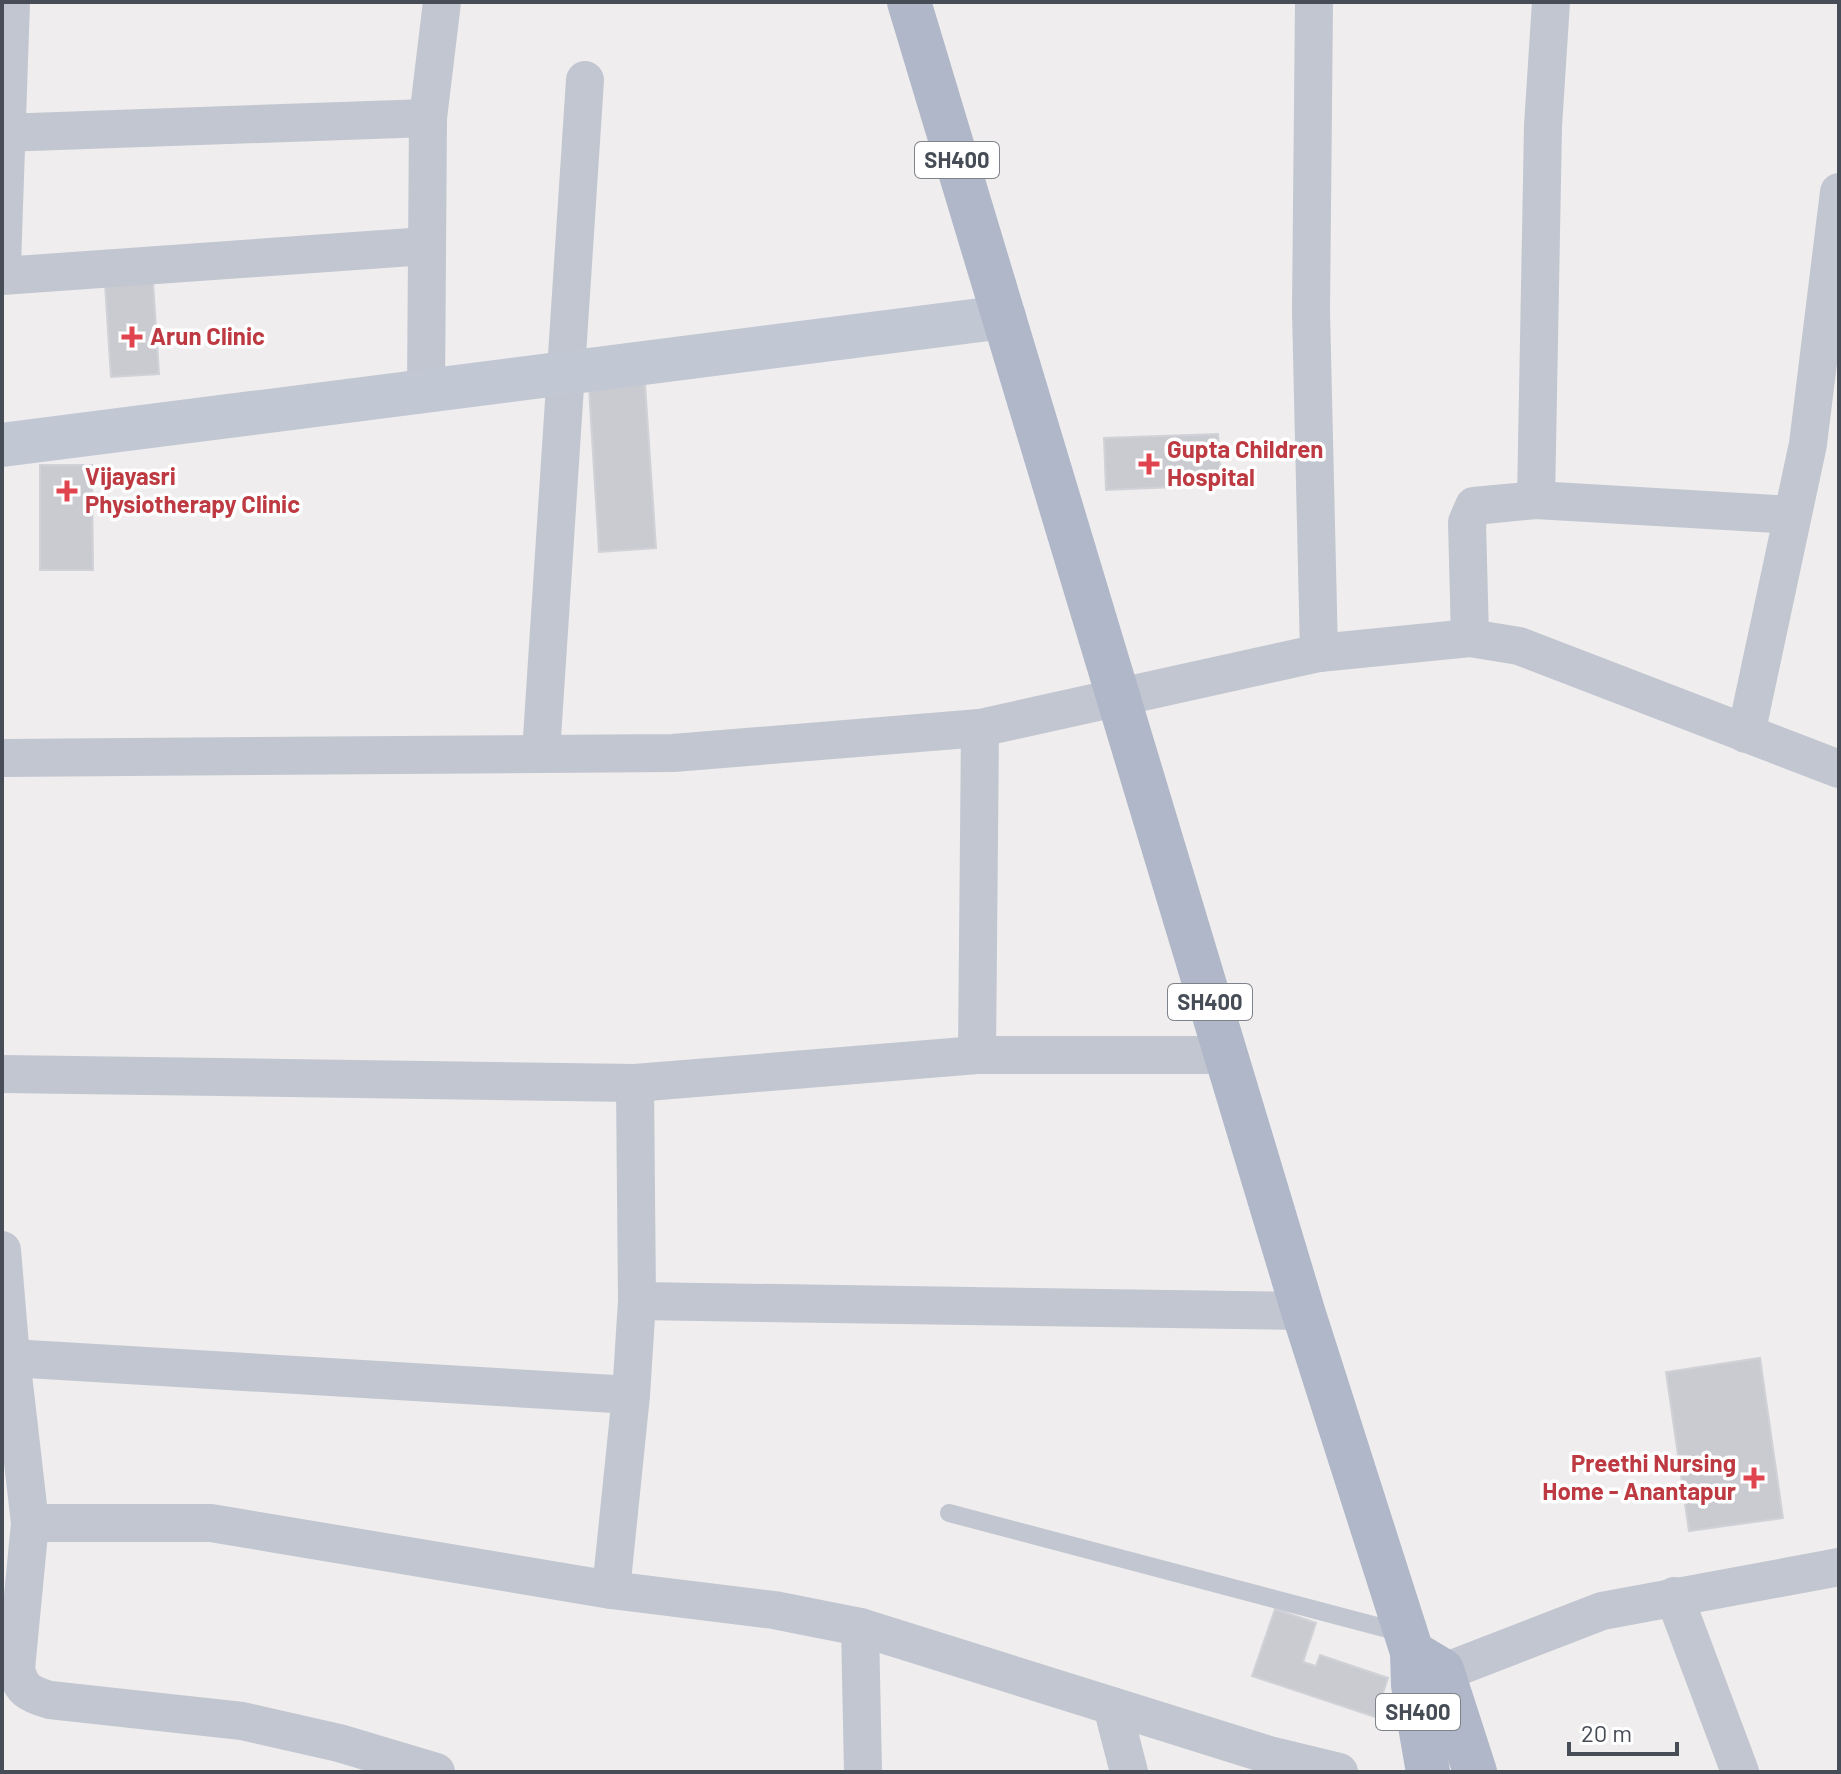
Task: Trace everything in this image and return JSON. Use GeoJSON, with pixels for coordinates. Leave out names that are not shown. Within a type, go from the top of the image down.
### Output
{"type":"FeatureCollection","features":[{"type":"Feature","properties":{"kind":"main road","name":"SH400"},"geometry":{"type":"LineString","coordinates":[[909,2],[1303,1311],[1418,1660],[1475,1772]]}},
{"type":"Feature","properties":{"kind":"main road","name":"SH400"},"geometry":{"type":"LineString","coordinates":[[1418,1660],[1428,1772]]}},
{"type":"Feature","properties":{"kind":"street"},"geometry":{"type":"LineString","coordinates":[[2,265],[3,133],[11,2]]}},
{"type":"Feature","properties":{"kind":"street"},"geometry":{"type":"LineString","coordinates":[[426,391],[428,118],[442,2]]}},
{"type":"Feature","properties":{"kind":"street"},"geometry":{"type":"LineString","coordinates":[[1314,2],[1311,311],[1319,653]]}},
{"type":"Feature","properties":{"kind":"street"},"geometry":{"type":"LineString","coordinates":[[1536,500],[1543,126],[1551,2]]}},
{"type":"Feature","properties":{"kind":"street"},"geometry":{"type":"LineString","coordinates":[[541,753],[563,373],[585,80]]}},
{"type":"Feature","properties":{"kind":"street"},"geometry":{"type":"LineString","coordinates":[[3,133],[428,118]]}},
{"type":"Feature","properties":{"kind":"street"},"geometry":{"type":"LineString","coordinates":[[1746,734],[1808,444],[1839,192]]}},
{"type":"Feature","properties":{"kind":"street"},"geometry":{"type":"LineString","coordinates":[[2,276],[426,246]]}},
{"type":"Feature","properties":{"kind":"street"},"geometry":{"type":"LineString","coordinates":[[2,445],[1004,317]]}},
{"type":"Feature","properties":{"kind":"street"},"geometry":{"type":"LineString","coordinates":[[1470,638],[1467,522],[1474,506],[1483,502],[1536,500],[1792,515]]}},
{"type":"Feature","properties":{"kind":"street"},"geometry":{"type":"LineString","coordinates":[[2,758],[673,753],[980,728],[1319,653],[1470,638],[1519,646],[1839,769]]}},
{"type":"Feature","properties":{"kind":"street"},"geometry":{"type":"LineString","coordinates":[[977,1055],[980,728]]}},
{"type":"Feature","properties":{"kind":"street"},"geometry":{"type":"LineString","coordinates":[[2,1074],[635,1083],[977,1055],[1226,1055]]}},
{"type":"Feature","properties":{"kind":"street"},"geometry":{"type":"LineString","coordinates":[[611,1590],[631,1395],[637,1301],[635,1083]]}},
{"type":"Feature","properties":{"kind":"street"},"geometry":{"type":"LineString","coordinates":[[2,1250],[30,1523],[16,1669],[20,1685],[30,1694],[50,1700],[242,1721],[339,1743],[436,1772]]}},
{"type":"Feature","properties":{"kind":"street"},"geometry":{"type":"LineString","coordinates":[[637,1301],[1303,1311]]}},
{"type":"Feature","properties":{"kind":"street"},"geometry":{"type":"LineString","coordinates":[[11,1358],[631,1395]]}},
{"type":"Feature","properties":{"kind":"street"},"geometry":{"type":"LineString","coordinates":[[30,1523],[211,1523],[611,1590],[774,1610],[860,1627],[1112,1706],[1272,1764],[1339,1772]]}},
{"type":"Feature","properties":{"kind":"street"},"geometry":{"type":"LineString","coordinates":[[1418,1660],[1602,1611],[1839,1567]]}},
{"type":"Feature","properties":{"kind":"street"},"geometry":{"type":"LineString","coordinates":[[1674,1596],[1740,1772]]}},
{"type":"Feature","properties":{"kind":"street"},"geometry":{"type":"LineString","coordinates":[[860,1627],[863,1772]]}},
{"type":"Feature","properties":{"kind":"street"},"geometry":{"type":"LineString","coordinates":[[1112,1706],[1129,1772]]}},
{"type":"Feature","properties":{"kind":"lane"},"geometry":{"type":"LineString","coordinates":[[949,1513],[1418,1660]]}},
{"type":"Feature","properties":{"kind":"building"},"geometry":{"type":"Polygon","coordinates":[[[153,281],[159,374],[111,377],[105,284],[153,281]]]}},
{"type":"Feature","properties":{"kind":"building"},"geometry":{"type":"Polygon","coordinates":[[[645,384],[656,548],[599,552],[589,388],[645,384]]]}},
{"type":"Feature","properties":{"kind":"building"},"geometry":{"type":"Polygon","coordinates":[[[1218,434],[1221,485],[1106,490],[1104,438],[1218,434]]]}},
{"type":"Feature","properties":{"kind":"building"},"geometry":{"type":"Polygon","coordinates":[[[40,465],[92,465],[93,570],[40,570],[40,465]]]}},
{"type":"Feature","properties":{"kind":"building"},"geometry":{"type":"Polygon","coordinates":[[[1760,1358],[1783,1518],[1689,1531],[1666,1372],[1760,1358]]]}},
{"type":"Feature","properties":{"kind":"building"},"geometry":{"type":"Polygon","coordinates":[[[1275,1609],[1316,1623],[1303,1662],[1316,1666],[1320,1655],[1388,1678],[1375,1717],[1252,1676],[1275,1609]]]}},
{"type":"Feature","properties":{"kind":"place","name":"Arun Clinic"},"geometry":{"type":"Point","coordinates":[132,337]}},
{"type":"Feature","properties":{"kind":"place","name":"Gupta Children Hospital"},"geometry":{"type":"Point","coordinates":[1149,464]}},
{"type":"Feature","properties":{"kind":"place","name":"Vijayasri Physiotherapy Clinic"},"geometry":{"type":"Point","coordinates":[67,491]}},
{"type":"Feature","properties":{"kind":"place","name":"Preethi Nursing Home - Anantapur"},"geometry":{"type":"Point","coordinates":[1754,1478]}}]}
